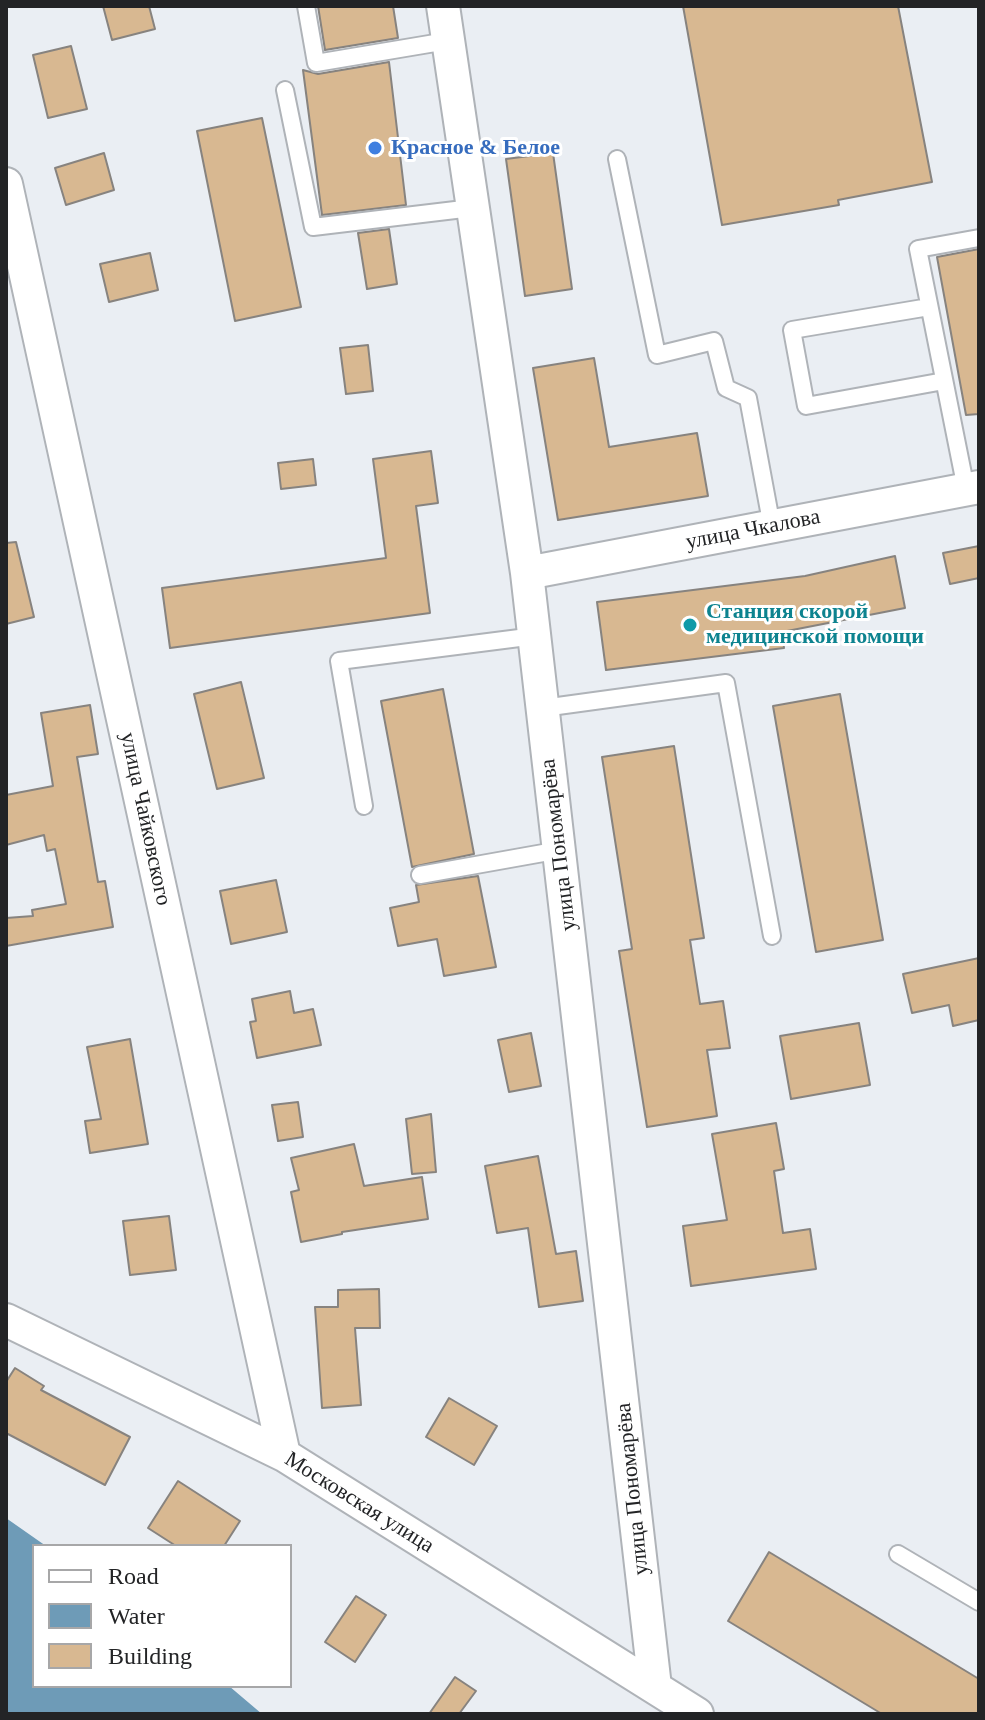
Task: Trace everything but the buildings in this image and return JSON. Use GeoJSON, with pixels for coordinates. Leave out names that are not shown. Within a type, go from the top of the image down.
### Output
{"type":"FeatureCollection","features":[{"type":"Feature","properties":{"kind":"street","name":"улица Пономарёва"},"geometry":{"type":"LineString","coordinates":[[443,6],[535,636],[655,1687]]}},
{"type":"Feature","properties":{"kind":"street","name":"улица Чайковского"},"geometry":{"type":"LineString","coordinates":[[6,184],[284,1455]]}},
{"type":"Feature","properties":{"kind":"street","name":"улица Чкалова"},"geometry":{"type":"LineString","coordinates":[[527,573],[972,488]]}},
{"type":"Feature","properties":{"kind":"street","name":"Московская улица"},"geometry":{"type":"LineString","coordinates":[[6,1320],[284,1455],[697,1714]]}},
{"type":"Feature","properties":{"kind":"lane"},"geometry":{"type":"LineString","coordinates":[[306,6],[316,63],[447,41]]}},
{"type":"Feature","properties":{"kind":"lane"},"geometry":{"type":"LineString","coordinates":[[285,90],[313,227],[472,208]]}},
{"type":"Feature","properties":{"kind":"lane"},"geometry":{"type":"LineString","coordinates":[[617,159],[657,355],[714,341],[726,388],[748,398],[772,527]]}},
{"type":"Feature","properties":{"kind":"lane"},"geometry":{"type":"LineString","coordinates":[[972,488],[944,381],[918,249],[979,238]]}},
{"type":"Feature","properties":{"kind":"lane"},"geometry":{"type":"LineString","coordinates":[[929,307],[792,330],[806,406],[944,381]]}},
{"type":"Feature","properties":{"kind":"lane"},"geometry":{"type":"LineString","coordinates":[[364,806],[339,661],[535,636]]}},
{"type":"Feature","properties":{"kind":"lane"},"geometry":{"type":"LineString","coordinates":[[543,708],[726,683],[772,936]]}},
{"type":"Feature","properties":{"kind":"lane"},"geometry":{"type":"LineString","coordinates":[[420,875],[560,850]]}},
{"type":"Feature","properties":{"kind":"lane"},"geometry":{"type":"LineString","coordinates":[[898,1554],[979,1602]]}},
{"type":"Feature","properties":{"kind":"water"},"geometry":{"type":"Polygon","coordinates":[[[6,1518],[43,1544],[32,1544],[32,1688],[231,1688],[262,1714],[6,1714],[6,1518]]]}},
{"type":"Feature","properties":{"kind":"place","name":"Красное & Белое"},"geometry":{"type":"Point","coordinates":[375,148]}},
{"type":"Feature","properties":{"kind":"place","name":"Станция скорой медицинской помощи"},"geometry":{"type":"Point","coordinates":[690,625]}}]}
